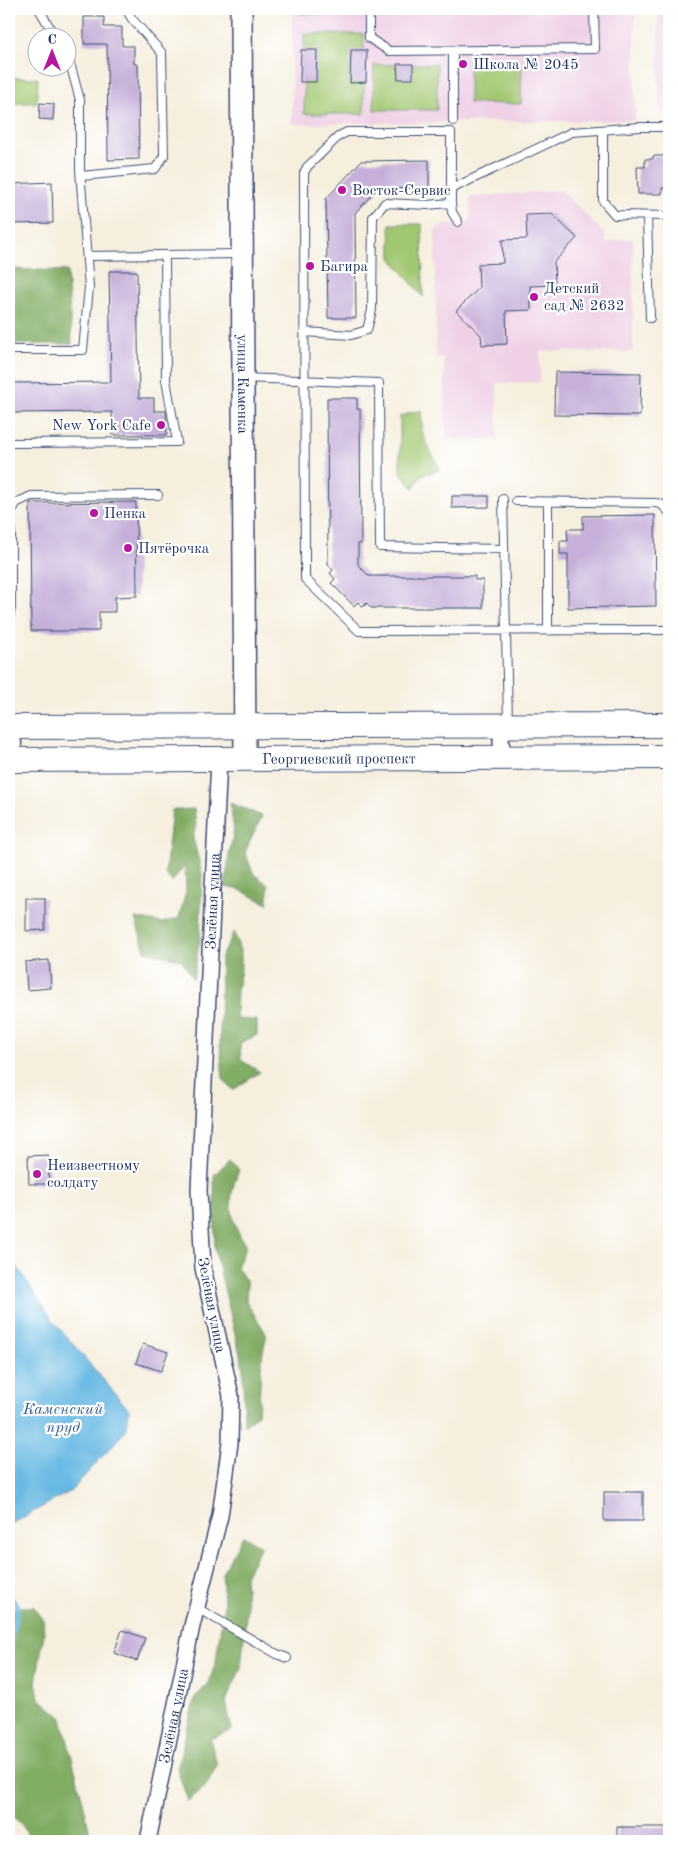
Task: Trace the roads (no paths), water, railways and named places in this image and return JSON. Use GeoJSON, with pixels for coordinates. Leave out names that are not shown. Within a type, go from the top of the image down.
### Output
{"type":"FeatureCollection","features":[{"type":"Feature","properties":{"kind":"main road","name":"улица Каменка"},"geometry":{"type":"LineString","coordinates":[[241,9],[245,759]]}},
{"type":"Feature","properties":{"kind":"main road","name":"Георгиевский проспект"},"geometry":{"type":"LineString","coordinates":[[9,729],[245,726],[669,725]]}},
{"type":"Feature","properties":{"kind":"main road","name":"Георгиевский проспект"},"geometry":{"type":"LineString","coordinates":[[9,758],[669,757]]}},
{"type":"Feature","properties":{"kind":"street"},"geometry":{"type":"LineString","coordinates":[[508,726],[501,736],[500,742],[501,748],[509,758]]}},
{"type":"Feature","properties":{"kind":"street"},"geometry":{"type":"LineString","coordinates":[[9,729],[14,744],[9,758]]}},
{"type":"Feature","properties":{"kind":"street","name":"Зелёная улица"},"geometry":{"type":"LineString","coordinates":[[148,1841],[197,1608],[220,1516],[230,1443],[231,1396],[203,1268],[199,1190],[219,759]]}},
{"type":"Feature","properties":{"kind":"lane"},"geometry":{"type":"LineString","coordinates":[[39,9],[50,28]]}},
{"type":"Feature","properties":{"kind":"lane"},"geometry":{"type":"LineString","coordinates":[[81,176],[155,169],[164,156],[162,53],[126,9]]}},
{"type":"Feature","properties":{"kind":"lane"},"geometry":{"type":"LineString","coordinates":[[369,9],[368,38],[389,51],[595,49],[594,9]]}},
{"type":"Feature","properties":{"kind":"lane"},"geometry":{"type":"LineString","coordinates":[[452,121],[453,51]]}},
{"type":"Feature","properties":{"kind":"lane"},"geometry":{"type":"LineString","coordinates":[[9,350],[83,350],[89,287],[81,176],[80,100],[74,78]]}},
{"type":"Feature","properties":{"kind":"lane"},"geometry":{"type":"LineString","coordinates":[[451,189],[572,132],[669,127]]}},
{"type":"Feature","properties":{"kind":"lane"},"geometry":{"type":"LineString","coordinates":[[603,131],[603,201],[615,215],[669,216]]}},
{"type":"Feature","properties":{"kind":"lane"},"geometry":{"type":"LineString","coordinates":[[458,222],[452,212],[451,203],[451,132],[347,132],[339,136],[307,167],[303,179],[305,580],[359,631],[669,630]]}},
{"type":"Feature","properties":{"kind":"lane"},"geometry":{"type":"LineString","coordinates":[[304,332],[351,335],[367,330],[372,310],[373,217],[385,204],[427,205],[451,203]]}},
{"type":"Feature","properties":{"kind":"lane"},"geometry":{"type":"LineString","coordinates":[[646,216],[650,318]]}},
{"type":"Feature","properties":{"kind":"lane"},"geometry":{"type":"LineString","coordinates":[[87,256],[242,254]]}},
{"type":"Feature","properties":{"kind":"lane"},"geometry":{"type":"LineString","coordinates":[[9,442],[177,442],[166,380],[165,256]]}},
{"type":"Feature","properties":{"kind":"lane"},"geometry":{"type":"LineString","coordinates":[[243,378],[379,383],[380,547],[504,549]]}},
{"type":"Feature","properties":{"kind":"lane"},"geometry":{"type":"LineString","coordinates":[[9,618],[11,600],[11,514],[16,503],[31,496],[158,495]]}},
{"type":"Feature","properties":{"kind":"lane"},"geometry":{"type":"LineString","coordinates":[[503,499],[508,726]]}},
{"type":"Feature","properties":{"kind":"lane"},"geometry":{"type":"LineString","coordinates":[[516,501],[655,503],[661,504],[669,512]]}},
{"type":"Feature","properties":{"kind":"lane"},"geometry":{"type":"LineString","coordinates":[[548,502],[548,631]]}},
{"type":"Feature","properties":{"kind":"lane"},"geometry":{"type":"LineString","coordinates":[[197,1608],[287,1658]]}},
{"type":"Feature","properties":{"kind":"water","name":"Каменский пруд"},"geometry":{"type":"Polygon","coordinates":[[[9,1255],[54,1322],[129,1410],[127,1429],[71,1491],[9,1525],[9,1255]]]}},
{"type":"Feature","properties":{"kind":"waterway"},"geometry":{"type":"LineString","coordinates":[[9,1595],[18,1607],[9,1649]]}},
{"type":"Feature","properties":{"kind":"place","name":"Школа № 2045"},"geometry":{"type":"Point","coordinates":[463,64]}},
{"type":"Feature","properties":{"kind":"place","name":"Восток-Сервис"},"geometry":{"type":"Point","coordinates":[342,190]}},
{"type":"Feature","properties":{"kind":"place","name":"Багира"},"geometry":{"type":"Point","coordinates":[310,266]}},
{"type":"Feature","properties":{"kind":"place","name":"Детский сад № 2632"},"geometry":{"type":"Point","coordinates":[534,297]}},
{"type":"Feature","properties":{"kind":"place","name":"New York Cafe"},"geometry":{"type":"Point","coordinates":[161,425]}},
{"type":"Feature","properties":{"kind":"place","name":"Пенка"},"geometry":{"type":"Point","coordinates":[94,513]}},
{"type":"Feature","properties":{"kind":"place","name":"Пятёрочка"},"geometry":{"type":"Point","coordinates":[128,548]}},
{"type":"Feature","properties":{"kind":"place","name":"Неизвестному солдату"},"geometry":{"type":"Point","coordinates":[37,1174]}}]}
